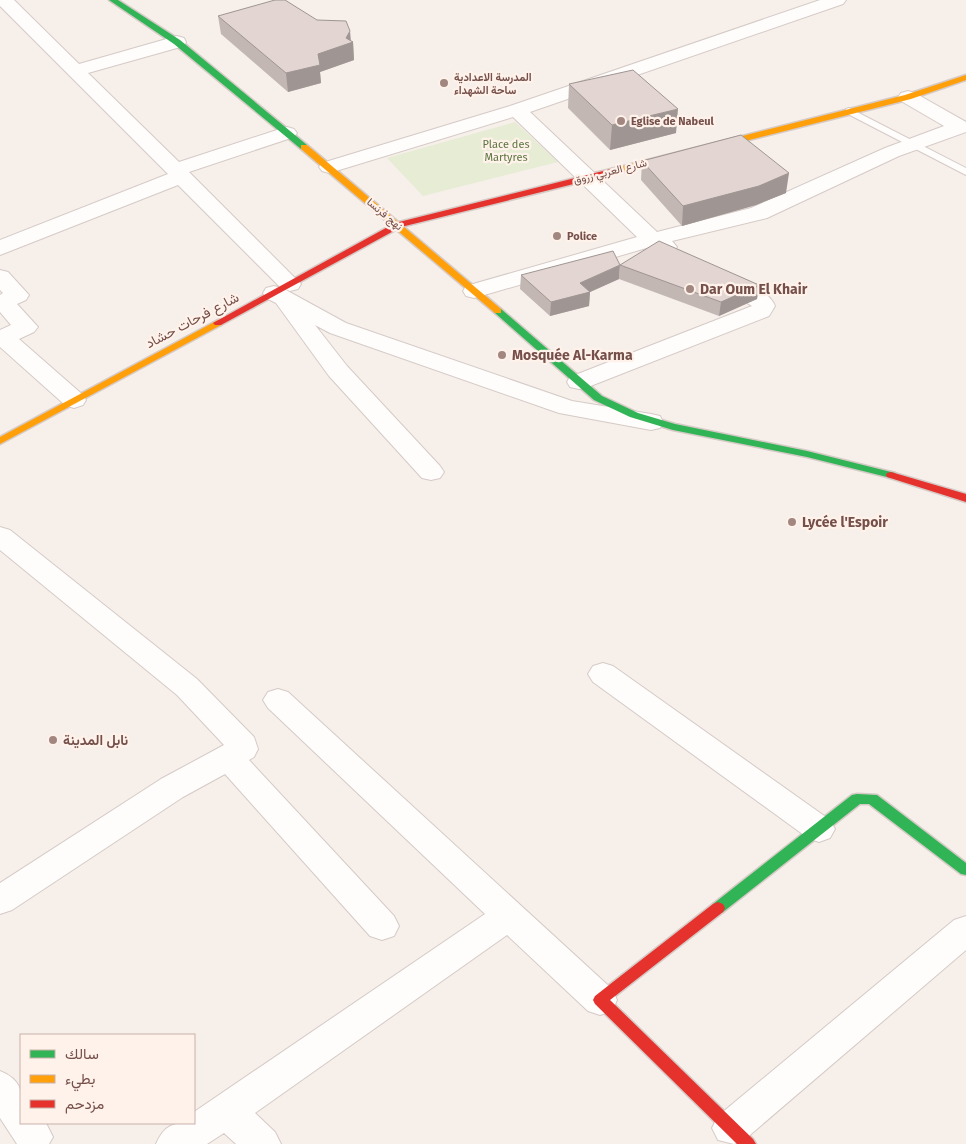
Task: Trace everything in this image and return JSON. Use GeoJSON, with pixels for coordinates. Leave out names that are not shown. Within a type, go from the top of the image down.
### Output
{"type":"FeatureCollection","features":[{"type":"Feature","properties":{"kind":"street"},"geometry":{"type":"LineString","coordinates":[[2,0],[178,173],[282,291],[338,372],[431,472]]}},
{"type":"Feature","properties":{"kind":"street","name":"نهج فرنسا"},"geometry":{"type":"LineString","coordinates":[[113,0],[177,42],[398,225],[579,382],[610,406],[658,423],[886,472],[966,498]]}},
{"type":"Feature","properties":{"kind":"street"},"geometry":{"type":"LineString","coordinates":[[329,167],[517,110],[831,1]]}},
{"type":"Feature","properties":{"kind":"street"},"geometry":{"type":"LineString","coordinates":[[75,71],[177,42]]}},
{"type":"Feature","properties":{"kind":"street","name":"شارع العربي زروق"},"geometry":{"type":"LineString","coordinates":[[398,225],[908,97],[966,76]]}},
{"type":"Feature","properties":{"kind":"street"},"geometry":{"type":"LineString","coordinates":[[908,97],[963,129]]}},
{"type":"Feature","properties":{"kind":"street"},"geometry":{"type":"LineString","coordinates":[[517,110],[652,240],[757,297],[764,306],[761,311],[752,316],[579,382]]}},
{"type":"Feature","properties":{"kind":"street"},"geometry":{"type":"LineString","coordinates":[[474,291],[652,240],[759,213],[892,152],[963,129]]}},
{"type":"Feature","properties":{"kind":"street"},"geometry":{"type":"LineString","coordinates":[[0,248],[178,173],[286,132]]}},
{"type":"Feature","properties":{"kind":"street","name":"شارع فرحات حشاد"},"geometry":{"type":"LineString","coordinates":[[0,441],[282,291],[398,225]]}},
{"type":"Feature","properties":{"kind":"street"},"geometry":{"type":"LineString","coordinates":[[0,277],[18,295],[2,302],[26,326],[3,337],[74,400]]}},
{"type":"Feature","properties":{"kind":"street"},"geometry":{"type":"LineString","coordinates":[[282,291],[338,328],[568,408],[658,423]]}},
{"type":"Feature","properties":{"kind":"street"},"geometry":{"type":"LineString","coordinates":[[0,536],[187,687],[243,745],[242,749],[229,758],[172,788],[0,900]]}},
{"type":"Feature","properties":{"kind":"street"},"geometry":{"type":"LineString","coordinates":[[603,674],[819,829]]}},
{"type":"Feature","properties":{"kind":"street"},"geometry":{"type":"LineString","coordinates":[[278,700],[600,1000],[739,1136],[966,930]]}},
{"type":"Feature","properties":{"kind":"street"},"geometry":{"type":"LineString","coordinates":[[229,758],[382,926]]}},
{"type":"Feature","properties":{"kind":"street"},"geometry":{"type":"LineString","coordinates":[[600,1000],[856,800],[863,798],[872,799],[966,870]]}},
{"type":"Feature","properties":{"kind":"street"},"geometry":{"type":"LineString","coordinates":[[175,1144],[228,1110],[509,915]]}},
{"type":"Feature","properties":{"kind":"street"},"geometry":{"type":"LineString","coordinates":[[0,1088],[20,1116]]}},
{"type":"Feature","properties":{"kind":"street"},"geometry":{"type":"LineString","coordinates":[[228,1110],[262,1144]]}},
{"type":"Feature","properties":{"kind":"lane"},"geometry":{"type":"LineString","coordinates":[[849,111],[966,172]]}},
{"type":"Feature","properties":{"kind":"green space","name":"Place des Martyres"},"geometry":{"type":"Polygon","coordinates":[[[515,122],[558,162],[423,196],[387,158],[515,122]]]}},
{"type":"Feature","properties":{"kind":"building"},"geometry":{"type":"Polygon","coordinates":[[[275,0],[285,0],[317,20],[346,21],[350,31],[346,38],[353,42],[318,54],[320,65],[286,73],[218,16],[275,0]]]}},
{"type":"Feature","properties":{"kind":"building"},"geometry":{"type":"Polygon","coordinates":[[[633,70],[678,109],[612,125],[569,84],[633,70]]]}},
{"type":"Feature","properties":{"kind":"building"},"geometry":{"type":"Polygon","coordinates":[[[741,135],[789,173],[759,186],[683,206],[642,161],[741,135]]]}},
{"type":"Feature","properties":{"kind":"building"},"geometry":{"type":"Polygon","coordinates":[[[659,241],[759,285],[721,302],[620,265],[659,241]]]}},
{"type":"Feature","properties":{"kind":"building"},"geometry":{"type":"Polygon","coordinates":[[[613,251],[620,265],[580,283],[590,292],[551,302],[521,275],[613,251]]]}},
{"type":"Feature","properties":{"kind":"traffic: fast"},"geometry":{"type":"LineString","coordinates":[[113,0],[177,42],[304,147]]}},
{"type":"Feature","properties":{"kind":"traffic: fast"},"geometry":{"type":"LineString","coordinates":[[498,311],[598,398],[634,415],[673,427],[807,454],[891,475]]}},
{"type":"Feature","properties":{"kind":"traffic: fast"},"geometry":{"type":"LineString","coordinates":[[718,908],[857,799],[872,799],[966,870]]}},
{"type":"Feature","properties":{"kind":"traffic: slow"},"geometry":{"type":"LineString","coordinates":[[615,171],[908,97],[966,77]]}},
{"type":"Feature","properties":{"kind":"traffic: slow"},"geometry":{"type":"LineString","coordinates":[[304,147],[498,311]]}},
{"type":"Feature","properties":{"kind":"traffic: slow"},"geometry":{"type":"LineString","coordinates":[[0,441],[218,323]]}},
{"type":"Feature","properties":{"kind":"traffic: jam"},"geometry":{"type":"LineString","coordinates":[[218,323],[398,225],[615,171]]}},
{"type":"Feature","properties":{"kind":"traffic: jam"},"geometry":{"type":"LineString","coordinates":[[891,475],[966,498]]}},
{"type":"Feature","properties":{"kind":"traffic: jam"},"geometry":{"type":"LineString","coordinates":[[718,908],[600,1000],[748,1144]]}},
{"type":"Feature","properties":{"kind":"place","name":"المدرسة الاعدادية ساحة الشهداء"},"geometry":{"type":"Point","coordinates":[444,83]}},
{"type":"Feature","properties":{"kind":"place","name":"Eglise de Nabeul"},"geometry":{"type":"Point","coordinates":[621,121]}},
{"type":"Feature","properties":{"kind":"place","name":"Police"},"geometry":{"type":"Point","coordinates":[557,236]}},
{"type":"Feature","properties":{"kind":"place","name":"Dar Oum El Khair"},"geometry":{"type":"Point","coordinates":[690,289]}},
{"type":"Feature","properties":{"kind":"place","name":"Mosquée Al-Karma"},"geometry":{"type":"Point","coordinates":[502,355]}},
{"type":"Feature","properties":{"kind":"place","name":"Lycée l'Espoir"},"geometry":{"type":"Point","coordinates":[792,522]}},
{"type":"Feature","properties":{"kind":"place","name":"نابل المدينة"},"geometry":{"type":"Point","coordinates":[53,740]}}]}
